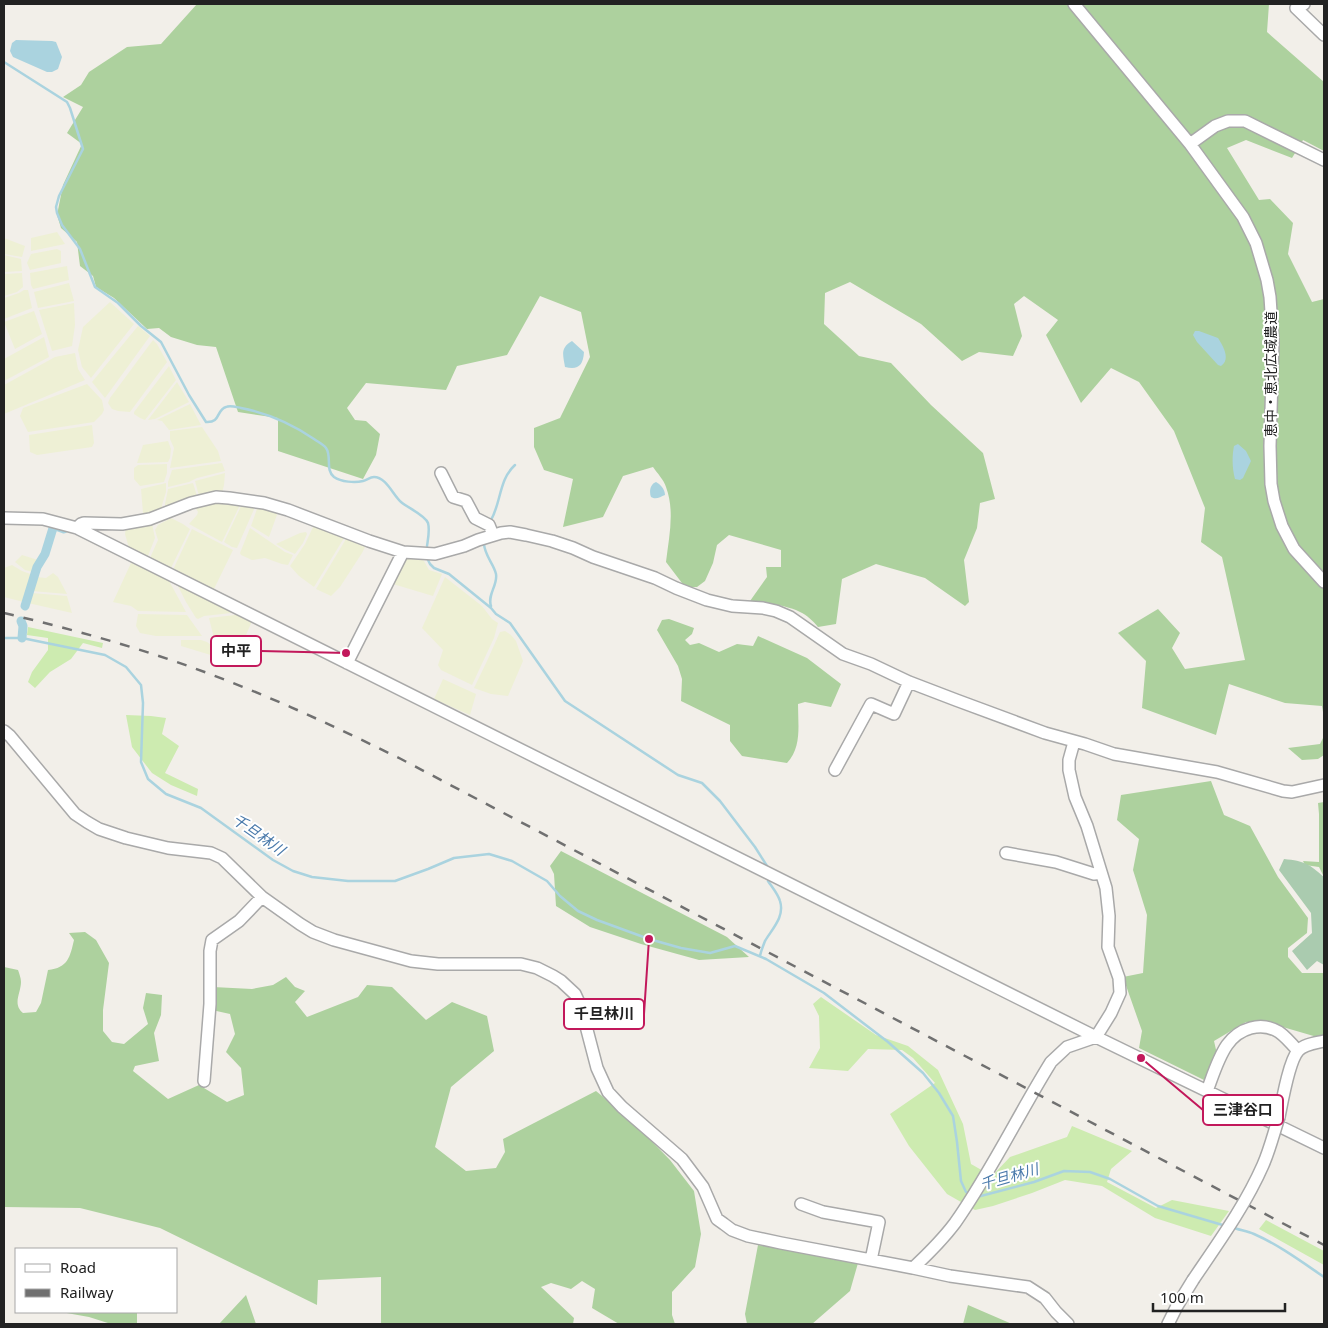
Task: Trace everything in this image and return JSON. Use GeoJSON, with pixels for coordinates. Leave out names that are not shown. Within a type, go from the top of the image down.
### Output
{"type":"FeatureCollection","features":[{"type":"Feature","properties":{"kind":"street","name":"恵中・恵北広域農道"},"geometry":{"type":"LineString","coordinates":[[1074,4],[1190,144],[1243,217],[1256,243],[1270,297],[1273,342],[1270,446],[1271,484],[1274,501],[1282,526],[1294,549],[1324,582]]}},
{"type":"Feature","properties":{"kind":"street"},"geometry":{"type":"LineString","coordinates":[[1304,4],[1296,8],[1324,35]]}},
{"type":"Feature","properties":{"kind":"street"},"geometry":{"type":"LineString","coordinates":[[1190,144],[1215,126],[1228,121],[1245,121],[1324,160]]}},
{"type":"Feature","properties":{"kind":"street"},"geometry":{"type":"LineString","coordinates":[[441,473],[453,497],[466,501],[475,518],[489,525],[493,534]]}},
{"type":"Feature","properties":{"kind":"street"},"geometry":{"type":"LineString","coordinates":[[77,528],[84,523],[122,524],[150,519],[191,503],[216,497],[264,503],[288,510],[403,552],[435,554],[464,546],[493,534],[510,532],[552,541],[573,548],[593,557],[655,578],[707,600],[732,606],[764,608],[776,611],[790,617],[843,654],[871,664],[909,682],[1024,726],[1074,742],[1114,754],[1217,772],[1283,791],[1292,792],[1324,785]]}},
{"type":"Feature","properties":{"kind":"street"},"geometry":{"type":"LineString","coordinates":[[4,518],[43,519],[77,528],[1096,1037],[1324,1148]]}},
{"type":"Feature","properties":{"kind":"street"},"geometry":{"type":"LineString","coordinates":[[347,663],[403,552]]}},
{"type":"Feature","properties":{"kind":"street"},"geometry":{"type":"LineString","coordinates":[[835,770],[871,704],[894,714],[909,682]]}},
{"type":"Feature","properties":{"kind":"street"},"geometry":{"type":"LineString","coordinates":[[4,731],[75,814],[87,822],[99,829],[126,838],[168,848],[211,853],[222,858],[262,897],[313,932],[334,940],[411,961],[438,964],[511,964],[529,966],[561,981],[575,994],[581,1006],[597,1068],[608,1092],[622,1107],[682,1159],[703,1187],[717,1219],[732,1230],[748,1236],[950,1276],[1028,1287],[1045,1298],[1068,1324]]}},
{"type":"Feature","properties":{"kind":"street"},"geometry":{"type":"LineString","coordinates":[[913,1268],[954,1224],[980,1185],[1051,1062],[1067,1048],[1096,1037],[1112,1013],[1120,993],[1119,978],[1108,947],[1109,916],[1106,888],[1087,826],[1077,803],[1070,770],[1069,760],[1074,742]]}},
{"type":"Feature","properties":{"kind":"street"},"geometry":{"type":"LineString","coordinates":[[1006,853],[1056,862],[1094,874],[1101,873]]}},
{"type":"Feature","properties":{"kind":"street"},"geometry":{"type":"LineString","coordinates":[[204,1081],[210,1004],[210,951],[212,940],[239,921],[262,897]]}},
{"type":"Feature","properties":{"kind":"street"},"geometry":{"type":"LineString","coordinates":[[1207,1091],[1220,1056],[1236,1035],[1244,1030],[1260,1026],[1278,1031],[1298,1051]]}},
{"type":"Feature","properties":{"kind":"street"},"geometry":{"type":"LineString","coordinates":[[1168,1324],[1193,1280],[1238,1212],[1265,1162],[1290,1066],[1298,1051],[1308,1045],[1324,1041]]}},
{"type":"Feature","properties":{"kind":"street"},"geometry":{"type":"LineString","coordinates":[[801,1204],[823,1212],[879,1222],[871,1260]]}},
{"type":"Feature","properties":{"kind":"green space"},"geometry":{"type":"Polygon","coordinates":[[[197,4],[1269,4],[1267,32],[1324,82],[1324,151],[1303,140],[1292,158],[1246,140],[1227,148],[1259,200],[1270,199],[1293,223],[1288,254],[1312,302],[1324,299],[1324,718],[1322,706],[1285,703],[1229,684],[1216,735],[1142,708],[1146,661],[1118,633],[1158,609],[1180,633],[1172,648],[1185,669],[1245,660],[1222,557],[1201,542],[1205,508],[1174,431],[1139,382],[1111,368],[1081,403],[1046,335],[1058,320],[1024,296],[1014,304],[1022,336],[1013,356],[979,352],[962,361],[921,324],[850,282],[825,293],[824,324],[859,356],[891,363],[931,405],[983,453],[995,499],[980,503],[977,528],[964,560],[969,602],[965,606],[925,578],[876,564],[842,579],[836,624],[818,627],[803,613],[776,605],[750,601],[767,577],[766,567],[781,567],[781,550],[729,535],[717,545],[713,563],[705,581],[697,587],[685,587],[666,562],[671,515],[669,496],[665,484],[653,467],[623,476],[603,517],[563,527],[573,479],[544,470],[534,447],[534,428],[560,418],[590,357],[581,312],[540,296],[507,355],[457,366],[446,390],[366,383],[347,408],[355,420],[366,421],[380,434],[376,455],[363,479],[278,451],[278,418],[238,412],[216,347],[197,345],[171,337],[159,328],[147,329],[114,298],[96,287],[93,276],[80,266],[77,242],[61,228],[57,215],[63,185],[82,144],[67,133],[83,107],[63,97],[81,85],[89,72],[127,47],[161,44],[197,4]]]}},
{"type":"Feature","properties":{"kind":"green space"},"geometry":{"type":"Polygon","coordinates":[[[57,232],[65,244],[31,251],[31,238],[57,232]]]}},
{"type":"Feature","properties":{"kind":"green space"},"geometry":{"type":"Polygon","coordinates":[[[4,238],[25,246],[22,257],[4,254],[4,238]]]}},
{"type":"Feature","properties":{"kind":"green space"},"geometry":{"type":"Polygon","coordinates":[[[57,249],[61,251],[61,263],[30,270],[27,263],[31,254],[57,249]]]}},
{"type":"Feature","properties":{"kind":"green space"},"geometry":{"type":"Polygon","coordinates":[[[4,255],[21,259],[22,271],[4,272],[4,255]]]}},
{"type":"Feature","properties":{"kind":"green space"},"geometry":{"type":"Polygon","coordinates":[[[67,266],[69,280],[33,289],[30,273],[67,266]]]}},
{"type":"Feature","properties":{"kind":"green space"},"geometry":{"type":"Polygon","coordinates":[[[22,273],[23,287],[17,292],[4,296],[4,274],[22,273]]]}},
{"type":"Feature","properties":{"kind":"green space"},"geometry":{"type":"Polygon","coordinates":[[[69,283],[74,301],[38,308],[34,292],[69,283]]]}},
{"type":"Feature","properties":{"kind":"green space"},"geometry":{"type":"Polygon","coordinates":[[[28,290],[32,308],[4,319],[4,298],[28,290]]]}},
{"type":"Feature","properties":{"kind":"green space"},"geometry":{"type":"Polygon","coordinates":[[[110,302],[134,324],[91,378],[82,367],[78,350],[83,327],[110,302]]]}},
{"type":"Feature","properties":{"kind":"green space"},"geometry":{"type":"Polygon","coordinates":[[[74,303],[75,325],[72,346],[52,351],[39,310],[74,303]]]}},
{"type":"Feature","properties":{"kind":"green space"},"geometry":{"type":"Polygon","coordinates":[[[34,311],[42,334],[15,349],[4,322],[34,311]]]}},
{"type":"Feature","properties":{"kind":"green space"},"geometry":{"type":"Polygon","coordinates":[[[138,326],[150,336],[105,398],[92,382],[138,326]]]}},
{"type":"Feature","properties":{"kind":"green space"},"geometry":{"type":"Polygon","coordinates":[[[44,337],[49,357],[4,381],[4,359],[44,337]]]}},
{"type":"Feature","properties":{"kind":"green space"},"geometry":{"type":"Polygon","coordinates":[[[153,340],[167,362],[130,412],[112,409],[108,403],[110,398],[153,340]]]}},
{"type":"Feature","properties":{"kind":"green space"},"geometry":{"type":"Polygon","coordinates":[[[75,353],[78,369],[85,380],[4,414],[4,385],[55,357],[75,353]]]}},
{"type":"Feature","properties":{"kind":"green space"},"geometry":{"type":"Polygon","coordinates":[[[169,366],[176,380],[145,420],[140,418],[134,412],[169,366]]]}},
{"type":"Feature","properties":{"kind":"green space"},"geometry":{"type":"Polygon","coordinates":[[[177,382],[189,402],[155,419],[148,420],[177,382]]]}},
{"type":"Feature","properties":{"kind":"green space"},"geometry":{"type":"Polygon","coordinates":[[[87,384],[102,400],[104,410],[94,422],[28,432],[20,416],[23,408],[87,384]]]}},
{"type":"Feature","properties":{"kind":"green space"},"geometry":{"type":"Polygon","coordinates":[[[190,404],[201,425],[169,430],[162,421],[157,420],[190,404]]]}},
{"type":"Feature","properties":{"kind":"green space"},"geometry":{"type":"Polygon","coordinates":[[[92,425],[94,443],[92,447],[37,455],[30,452],[29,435],[92,425]]]}},
{"type":"Feature","properties":{"kind":"green space"},"geometry":{"type":"Polygon","coordinates":[[[202,427],[218,451],[221,461],[170,468],[174,448],[170,439],[170,431],[202,427]]]}},
{"type":"Feature","properties":{"kind":"green space"},"geometry":{"type":"Polygon","coordinates":[[[168,441],[171,449],[168,462],[137,463],[143,445],[168,441]]]}},
{"type":"Feature","properties":{"kind":"green space"},"geometry":{"type":"Polygon","coordinates":[[[222,463],[225,471],[168,487],[172,470],[222,463]]]}},
{"type":"Feature","properties":{"kind":"green space"},"geometry":{"type":"Polygon","coordinates":[[[167,464],[164,482],[140,486],[134,479],[134,468],[138,465],[167,464]]]}},
{"type":"Feature","properties":{"kind":"green space"},"geometry":{"type":"Polygon","coordinates":[[[225,473],[222,493],[199,496],[195,481],[225,473]]]}},
{"type":"Feature","properties":{"kind":"green space"},"geometry":{"type":"Polygon","coordinates":[[[166,483],[162,509],[147,516],[143,513],[141,489],[166,483]]]}},
{"type":"Feature","properties":{"kind":"green space"},"geometry":{"type":"Polygon","coordinates":[[[193,483],[197,496],[165,508],[168,489],[193,483]]]}},
{"type":"Feature","properties":{"kind":"green space"},"geometry":{"type":"Polygon","coordinates":[[[229,502],[240,505],[222,542],[189,524],[197,515],[198,512],[195,507],[229,502]]]}},
{"type":"Feature","properties":{"kind":"green space"},"geometry":{"type":"Polygon","coordinates":[[[242,504],[255,507],[237,548],[224,542],[242,504]]]}},
{"type":"Feature","properties":{"kind":"green space"},"geometry":{"type":"Polygon","coordinates":[[[258,506],[278,512],[269,537],[251,526],[258,506]]]}},
{"type":"Feature","properties":{"kind":"green space"},"geometry":{"type":"Polygon","coordinates":[[[171,518],[190,529],[171,568],[150,558],[158,540],[155,530],[158,525],[171,518]]]}},
{"type":"Feature","properties":{"kind":"green space"},"geometry":{"type":"Polygon","coordinates":[[[152,524],[155,538],[148,556],[129,548],[125,534],[126,527],[152,524]]]}},
{"type":"Feature","properties":{"kind":"green space"},"geometry":{"type":"Polygon","coordinates":[[[314,525],[344,538],[314,587],[299,576],[290,566],[305,544],[314,525]]]}},
{"type":"Feature","properties":{"kind":"green space"},"geometry":{"type":"Polygon","coordinates":[[[250,528],[285,552],[293,555],[288,565],[265,558],[252,560],[241,555],[240,553],[250,528]]]}},
{"type":"Feature","properties":{"kind":"green space"},"geometry":{"type":"Polygon","coordinates":[[[192,529],[233,550],[213,591],[172,572],[192,529]]]}},
{"type":"Feature","properties":{"kind":"green space"},"geometry":{"type":"Polygon","coordinates":[[[306,532],[303,543],[295,554],[276,544],[300,533],[306,532]]]}},
{"type":"Feature","properties":{"kind":"green space"},"geometry":{"type":"Polygon","coordinates":[[[346,539],[365,547],[340,587],[331,596],[316,589],[346,539]]]}},
{"type":"Feature","properties":{"kind":"green space"},"geometry":{"type":"Polygon","coordinates":[[[22,555],[38,560],[33,572],[25,570],[15,562],[22,555]]]}},
{"type":"Feature","properties":{"kind":"green space"},"geometry":{"type":"Polygon","coordinates":[[[404,559],[421,559],[429,570],[442,574],[433,596],[393,584],[404,559]]]}},
{"type":"Feature","properties":{"kind":"green space"},"geometry":{"type":"Polygon","coordinates":[[[131,563],[168,579],[186,612],[138,611],[131,606],[113,602],[131,563]]]}},
{"type":"Feature","properties":{"kind":"green space"},"geometry":{"type":"Polygon","coordinates":[[[12,565],[33,575],[24,602],[4,597],[4,568],[12,565]]]}},
{"type":"Feature","properties":{"kind":"green space"},"geometry":{"type":"Polygon","coordinates":[[[53,573],[58,577],[67,594],[32,591],[36,577],[46,578],[53,573]]]}},
{"type":"Feature","properties":{"kind":"green space"},"geometry":{"type":"Polygon","coordinates":[[[445,577],[482,606],[492,619],[498,623],[494,638],[472,685],[441,670],[438,665],[443,650],[422,628],[445,577]]]}},
{"type":"Feature","properties":{"kind":"green space"},"geometry":{"type":"Polygon","coordinates":[[[177,584],[230,609],[231,613],[196,618],[177,584]]]}},
{"type":"Feature","properties":{"kind":"green space"},"geometry":{"type":"Polygon","coordinates":[[[32,593],[67,596],[72,613],[28,603],[32,593]]]}},
{"type":"Feature","properties":{"kind":"green space"},"geometry":{"type":"Polygon","coordinates":[[[237,612],[252,621],[240,649],[222,652],[217,650],[209,618],[235,615],[237,612]]]}},
{"type":"Feature","properties":{"kind":"green space"},"geometry":{"type":"Polygon","coordinates":[[[138,614],[187,615],[202,636],[156,636],[140,633],[136,626],[138,614]]]}},
{"type":"Feature","properties":{"kind":"green space"},"geometry":{"type":"Polygon","coordinates":[[[669,619],[694,628],[692,634],[685,640],[690,645],[699,643],[719,652],[737,644],[753,646],[758,636],[807,658],[841,684],[831,707],[805,702],[798,704],[797,743],[792,757],[787,763],[742,756],[730,741],[730,725],[681,701],[682,679],[678,666],[657,630],[662,620],[669,619]]]}},
{"type":"Feature","properties":{"kind":"green space"},"geometry":{"type":"Polygon","coordinates":[[[28,627],[103,643],[102,648],[83,643],[71,659],[50,672],[35,688],[28,682],[32,672],[48,650],[48,638],[27,635],[28,627]]]}},
{"type":"Feature","properties":{"kind":"green space"},"geometry":{"type":"Polygon","coordinates":[[[505,631],[516,641],[523,661],[508,696],[491,694],[474,688],[500,632],[505,631]]]}},
{"type":"Feature","properties":{"kind":"green space"},"geometry":{"type":"Polygon","coordinates":[[[181,640],[201,640],[207,642],[211,645],[214,656],[181,646],[181,640]]]}},
{"type":"Feature","properties":{"kind":"green space"},"geometry":{"type":"Polygon","coordinates":[[[443,679],[476,694],[470,715],[434,699],[443,679]]]}},
{"type":"Feature","properties":{"kind":"green space"},"geometry":{"type":"Polygon","coordinates":[[[126,715],[166,718],[162,734],[179,746],[165,773],[198,789],[197,796],[171,785],[152,773],[132,747],[126,715]]]}},
{"type":"Feature","properties":{"kind":"green space"},"geometry":{"type":"Polygon","coordinates":[[[1324,736],[1324,755],[1318,759],[1302,760],[1288,748],[1320,744],[1324,736]]]}},
{"type":"Feature","properties":{"kind":"green space"},"geometry":{"type":"Polygon","coordinates":[[[1211,781],[1224,815],[1250,826],[1278,877],[1308,918],[1307,933],[1288,948],[1288,957],[1302,973],[1324,973],[1324,1036],[1317,1037],[1269,1023],[1246,1022],[1214,1041],[1217,1054],[1204,1080],[1139,1048],[1142,1031],[1123,977],[1143,973],[1147,915],[1133,870],[1139,839],[1117,820],[1121,795],[1211,781]]]}},
{"type":"Feature","properties":{"kind":"green space"},"geometry":{"type":"Polygon","coordinates":[[[1324,802],[1323,875],[1319,867],[1305,865],[1303,861],[1319,862],[1318,803],[1324,802]]]}},
{"type":"Feature","properties":{"kind":"green space"},"geometry":{"type":"Polygon","coordinates":[[[561,851],[727,937],[749,957],[699,960],[590,927],[556,906],[554,874],[550,866],[561,851]]]}},
{"type":"Feature","properties":{"kind":"green space"},"geometry":{"type":"Polygon","coordinates":[[[1284,859],[1306,864],[1324,877],[1324,965],[1317,961],[1307,970],[1292,951],[1312,933],[1311,913],[1279,870],[1284,859]]]}},
{"type":"Feature","properties":{"kind":"green space"},"geometry":{"type":"Polygon","coordinates":[[[85,932],[96,940],[109,963],[103,1010],[103,1031],[112,1042],[124,1044],[148,1024],[143,1008],[146,993],[162,995],[161,1015],[154,1033],[159,1061],[135,1066],[133,1071],[168,1099],[199,1085],[227,1102],[244,1095],[241,1068],[226,1052],[235,1034],[230,1014],[212,1010],[213,987],[252,989],[273,985],[286,977],[295,987],[305,991],[295,1002],[307,1017],[358,997],[367,985],[392,987],[426,1020],[452,1002],[487,1016],[494,1051],[451,1087],[435,1147],[466,1171],[496,1168],[505,1152],[503,1139],[596,1091],[631,1120],[670,1160],[694,1191],[701,1234],[695,1267],[672,1292],[672,1315],[675,1324],[619,1324],[592,1308],[595,1289],[582,1281],[571,1289],[551,1283],[541,1287],[574,1318],[573,1324],[381,1324],[381,1277],[318,1280],[317,1305],[160,1228],[80,1208],[4,1207],[4,967],[18,970],[21,982],[18,1002],[20,1010],[23,1013],[36,1012],[41,1003],[48,970],[60,967],[67,961],[74,940],[69,933],[85,932]]]}},
{"type":"Feature","properties":{"kind":"green space"},"geometry":{"type":"Polygon","coordinates":[[[821,997],[876,1035],[908,1046],[938,1070],[963,1124],[971,1164],[992,1176],[1010,1157],[1067,1137],[1072,1126],[1132,1151],[1111,1169],[1107,1182],[1156,1208],[1172,1200],[1229,1211],[1211,1236],[1155,1218],[1102,1186],[1065,1180],[993,1206],[975,1210],[947,1194],[909,1146],[890,1114],[935,1083],[913,1058],[902,1050],[868,1049],[848,1071],[809,1068],[820,1048],[819,1016],[813,1004],[821,997]]]}},
{"type":"Feature","properties":{"kind":"green space"},"geometry":{"type":"Polygon","coordinates":[[[1266,1220],[1324,1251],[1324,1265],[1259,1229],[1266,1220]]]}},
{"type":"Feature","properties":{"kind":"green space"},"geometry":{"type":"Polygon","coordinates":[[[758,1245],[858,1263],[850,1291],[812,1324],[747,1324],[745,1314],[758,1245]]]}},
{"type":"Feature","properties":{"kind":"green space"},"geometry":{"type":"Polygon","coordinates":[[[246,1295],[256,1324],[219,1324],[246,1295]]]}},
{"type":"Feature","properties":{"kind":"green space"},"geometry":{"type":"Polygon","coordinates":[[[968,1305],[1012,1324],[963,1324],[968,1305]]]}},
{"type":"Feature","properties":{"kind":"green space"},"geometry":{"type":"Polygon","coordinates":[[[67,1313],[137,1313],[137,1323],[142,1324],[111,1324],[89,1317],[67,1313]]]}},
{"type":"Feature","properties":{"kind":"water"},"geometry":{"type":"Polygon","coordinates":[[[16,40],[56,42],[62,57],[58,69],[47,72],[13,57],[10,51],[12,43],[16,40]]]}},
{"type":"Feature","properties":{"kind":"water"},"geometry":{"type":"Polygon","coordinates":[[[1195,331],[1218,338],[1226,356],[1221,366],[1197,342],[1193,335],[1195,331]]]}},
{"type":"Feature","properties":{"kind":"water"},"geometry":{"type":"Polygon","coordinates":[[[572,341],[584,352],[581,364],[573,368],[565,367],[563,355],[564,349],[572,341]]]}},
{"type":"Feature","properties":{"kind":"water"},"geometry":{"type":"Polygon","coordinates":[[[1238,444],[1246,451],[1251,461],[1243,478],[1240,480],[1235,479],[1233,466],[1234,446],[1238,444]]]}},
{"type":"Feature","properties":{"kind":"water"},"geometry":{"type":"Polygon","coordinates":[[[656,482],[662,487],[665,495],[658,498],[651,497],[650,491],[652,484],[656,482]]]}},
{"type":"Feature","properties":{"kind":"waterway"},"geometry":{"type":"LineString","coordinates":[[4,62],[67,102],[83,149],[59,196],[56,207],[62,225],[80,249],[95,287],[118,303],[141,326],[161,342],[189,395],[206,422],[211,422],[223,409],[231,406],[270,416],[297,429],[326,448],[329,455],[330,471],[334,477],[352,482],[363,481],[373,477],[386,483],[401,502],[423,517],[428,523],[427,546]]}},
{"type":"Feature","properties":{"kind":"waterway"},"geometry":{"type":"LineString","coordinates":[[491,520],[506,477],[515,465]]}},
{"type":"Feature","properties":{"kind":"waterway"},"geometry":{"type":"LineString","coordinates":[[25,606],[37,567],[45,554],[53,528],[56,526],[64,529]]}},
{"type":"Feature","properties":{"kind":"waterway"},"geometry":{"type":"LineString","coordinates":[[484,543],[496,574],[496,582],[490,598],[491,606]]}},
{"type":"Feature","properties":{"kind":"waterway"},"geometry":{"type":"LineString","coordinates":[[427,558],[434,568],[449,574],[496,614],[510,623],[565,701],[678,775],[702,783],[720,801],[767,866]]}},
{"type":"Feature","properties":{"kind":"waterway"},"geometry":{"type":"LineString","coordinates":[[21,621],[23,626],[22,638]]}},
{"type":"Feature","properties":{"kind":"waterway","name":"千旦林川"},"geometry":{"type":"LineString","coordinates":[[4,638],[22,638],[105,655],[126,667],[141,685],[143,703],[141,762],[148,779],[166,794],[201,808],[273,860],[293,871],[312,877],[348,881],[395,881],[454,858],[489,854],[512,861],[547,881],[560,896],[578,911],[597,920],[649,939],[681,948],[710,953],[735,946],[766,959],[824,993],[888,1042],[923,1073],[939,1093],[953,1116],[961,1181],[966,1192],[970,1194]]}},
{"type":"Feature","properties":{"kind":"waterway"},"geometry":{"type":"LineString","coordinates":[[760,956],[765,941],[777,923],[781,912],[779,898],[768,881]]}},
{"type":"Feature","properties":{"kind":"waterway","name":"千旦林川"},"geometry":{"type":"LineString","coordinates":[[977,1197],[1034,1182],[1064,1171],[1090,1172],[1110,1179],[1158,1206],[1226,1226]]}},
{"type":"Feature","properties":{"kind":"waterway","name":"千旦林川"},"geometry":{"type":"LineString","coordinates":[[1231,1227],[1254,1234],[1272,1243],[1324,1277]]}},
{"type":"Feature","properties":{"kind":"railway"},"geometry":{"type":"LineString","coordinates":[[4,613],[145,651],[228,681],[358,738],[1324,1245]]}},
{"type":"Feature","properties":{"kind":"place","name":"中平"},"geometry":{"type":"Point","coordinates":[346,653]}},
{"type":"Feature","properties":{"kind":"place","name":"千旦林川"},"geometry":{"type":"Point","coordinates":[649,939]}},
{"type":"Feature","properties":{"kind":"place","name":"三津谷口"},"geometry":{"type":"Point","coordinates":[1141,1058]}}]}
